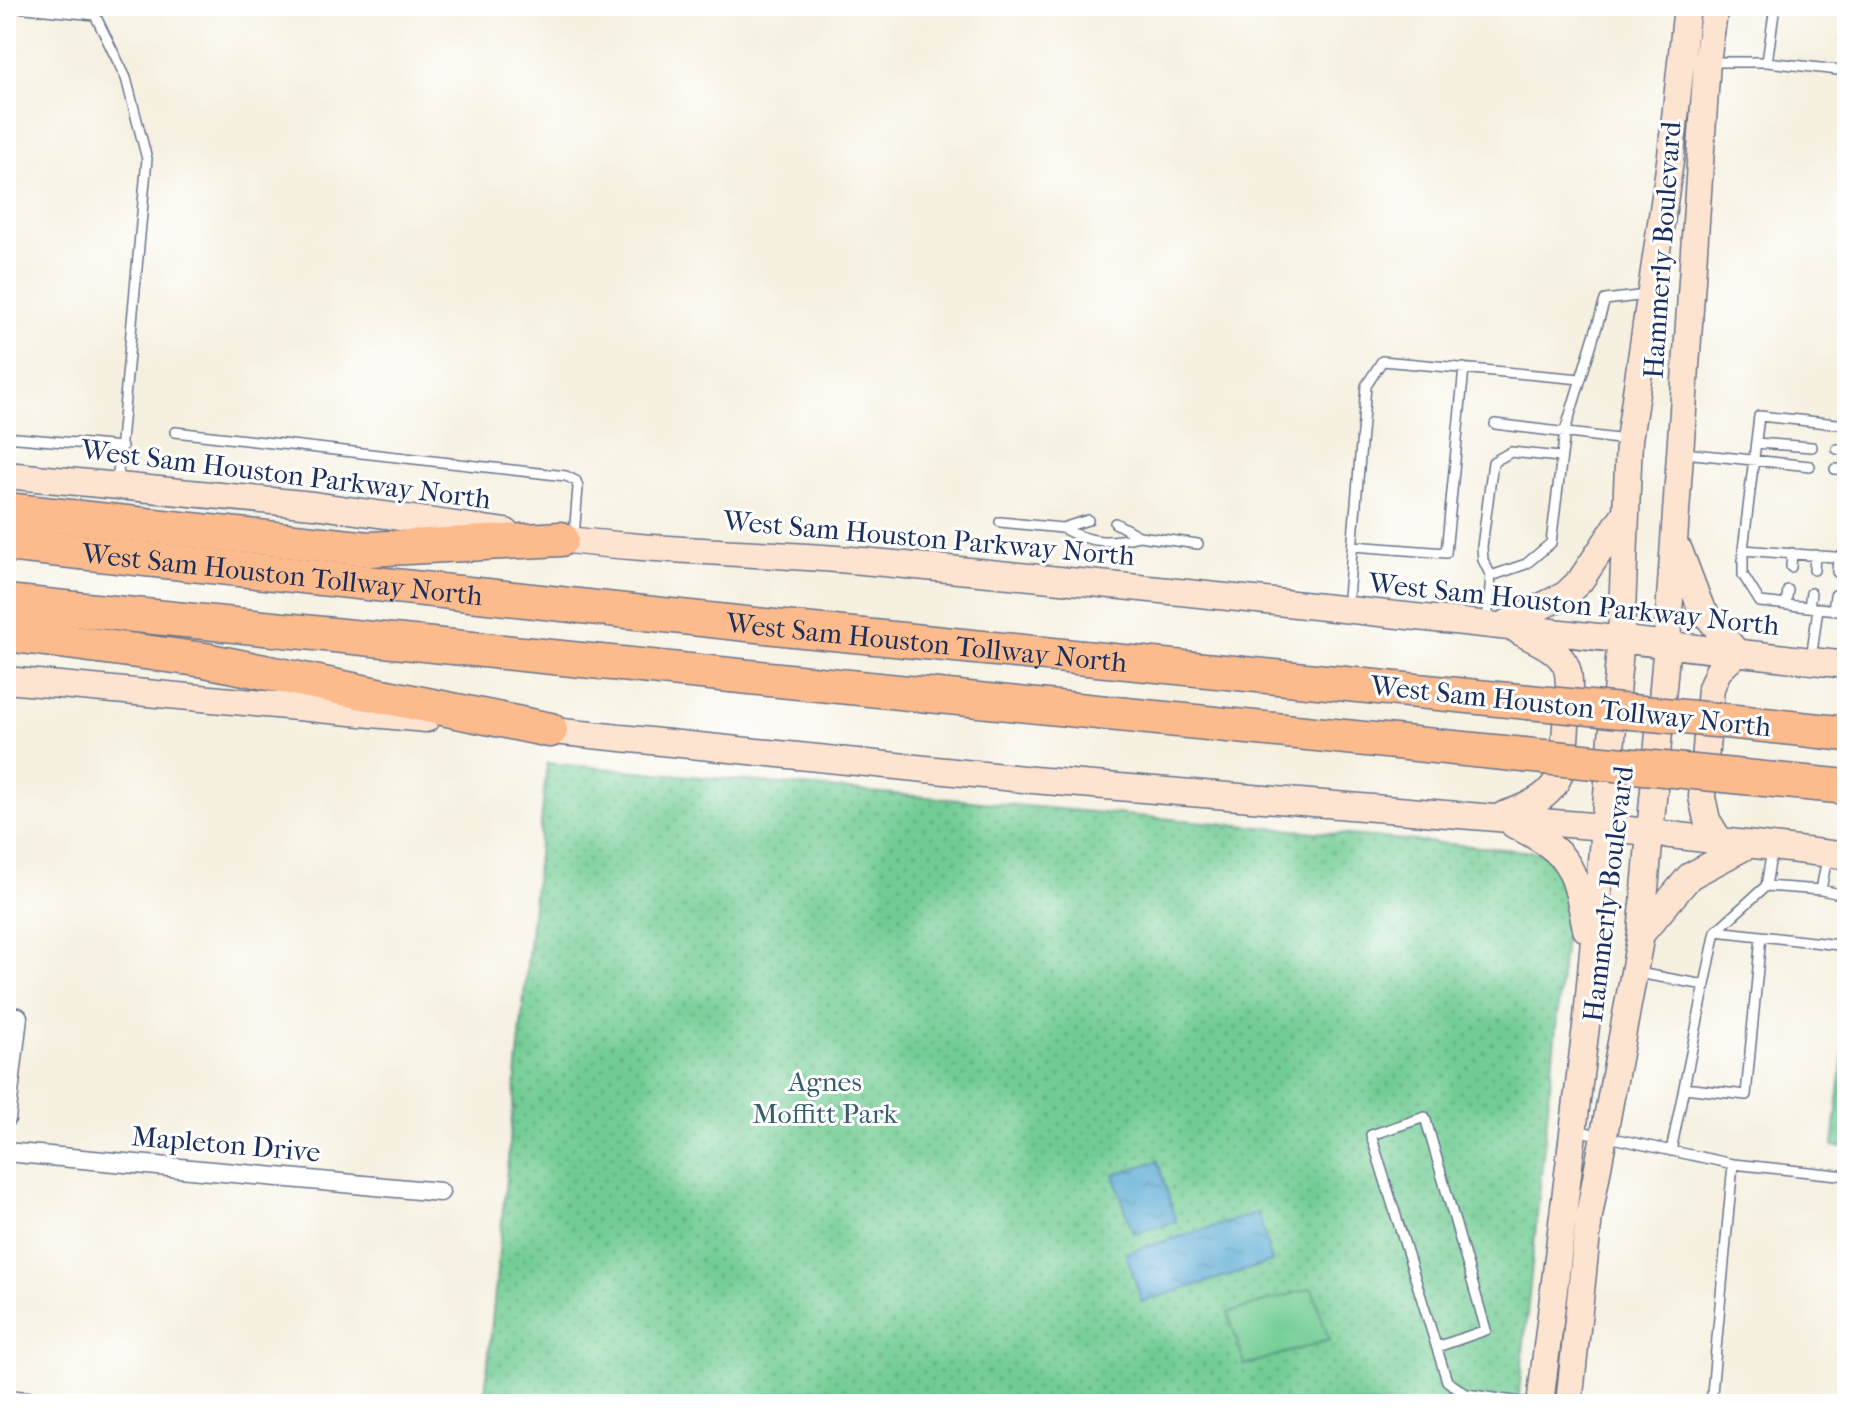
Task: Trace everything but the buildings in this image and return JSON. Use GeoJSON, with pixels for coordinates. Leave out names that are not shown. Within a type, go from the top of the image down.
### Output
{"type":"FeatureCollection","features":[{"type":"Feature","properties":{"kind":"highway"},"geometry":{"type":"LineString","coordinates":[[6,510],[369,549],[567,540]]}},
{"type":"Feature","properties":{"kind":"highway","name":"West Sam Houston Tollway North"},"geometry":{"type":"LineString","coordinates":[[6,544],[793,629],[1847,734]]}},
{"type":"Feature","properties":{"kind":"highway","name":"West Sam Houston Tollway North"},"geometry":{"type":"LineString","coordinates":[[6,602],[1847,787]]}},
{"type":"Feature","properties":{"kind":"highway"},"geometry":{"type":"LineString","coordinates":[[6,634],[205,660],[550,730]]}},
{"type":"Feature","properties":{"kind":"main road","name":"Hammerly Boulevard"},"geometry":{"type":"LineString","coordinates":[[1537,1404],[1592,958],[1621,637],[1629,440],[1651,295],[1687,6]]}},
{"type":"Feature","properties":{"kind":"main road","name":"Hammerly Boulevard"},"geometry":{"type":"LineString","coordinates":[[1569,1404],[1589,1216],[1641,934],[1667,643],[1707,62],[1715,6]]}},
{"type":"Feature","properties":{"kind":"main road","name":"West Sam Houston Parkway North"},"geometry":{"type":"LineString","coordinates":[[6,475],[313,505],[567,540],[870,562],[1621,637],[1847,665]]}},
{"type":"Feature","properties":{"kind":"main road"},"geometry":{"type":"LineString","coordinates":[[1496,624],[1565,595],[1580,581],[1626,512]]}},
{"type":"Feature","properties":{"kind":"main road"},"geometry":{"type":"LineString","coordinates":[[1674,537],[1694,596],[1706,617],[1737,653],[1718,671],[1711,688],[1702,797],[1707,820],[1718,838]]}},
{"type":"Feature","properties":{"kind":"main road"},"geometry":{"type":"LineString","coordinates":[[1496,624],[1549,648],[1565,664],[1569,685],[1563,773],[1549,793],[1533,805],[1496,817]]}},
{"type":"Feature","properties":{"kind":"main road"},"geometry":{"type":"LineString","coordinates":[[6,680],[550,730],[1033,780],[1604,827],[1718,838],[1837,855]]}},
{"type":"Feature","properties":{"kind":"main road"},"geometry":{"type":"LineString","coordinates":[[1496,817],[1547,841],[1567,861],[1576,878],[1592,958]]}},
{"type":"Feature","properties":{"kind":"main road"},"geometry":{"type":"LineString","coordinates":[[1641,934],[1690,876],[1760,846]]}},
{"type":"Feature","properties":{"kind":"street"},"geometry":{"type":"LineString","coordinates":[[6,1119],[18,1017]]}},
{"type":"Feature","properties":{"kind":"street","name":"Mapleton Drive"},"geometry":{"type":"LineString","coordinates":[[6,1152],[440,1192]]}},
{"type":"Feature","properties":{"kind":"street"},"geometry":{"type":"LineString","coordinates":[[6,1399],[56,1404]]}},
{"type":"Feature","properties":{"kind":"lane"},"geometry":{"type":"LineString","coordinates":[[6,6],[95,15],[126,78],[147,159],[117,485]]}},
{"type":"Feature","properties":{"kind":"lane"},"geometry":{"type":"LineString","coordinates":[[1767,62],[1775,6]]}},
{"type":"Feature","properties":{"kind":"lane"},"geometry":{"type":"LineString","coordinates":[[1707,62],[1767,62],[1847,71]]}},
{"type":"Feature","properties":{"kind":"lane"},"geometry":{"type":"LineString","coordinates":[[1491,576],[1526,564],[1551,543],[1565,431],[1605,300],[1651,295]]}},
{"type":"Feature","properties":{"kind":"lane"},"geometry":{"type":"LineString","coordinates":[[1347,612],[1366,386],[1382,361],[1581,379]]}},
{"type":"Feature","properties":{"kind":"lane"},"geometry":{"type":"LineString","coordinates":[[1353,546],[1446,553],[1464,368]]}},
{"type":"Feature","properties":{"kind":"lane"},"geometry":{"type":"LineString","coordinates":[[1847,425],[1759,416],[1743,550],[1743,575],[1760,602],[1847,611]]}},
{"type":"Feature","properties":{"kind":"lane"},"geometry":{"type":"LineString","coordinates":[[1495,424],[1629,440]]}},
{"type":"Feature","properties":{"kind":"lane"},"geometry":{"type":"LineString","coordinates":[[175,432],[566,476],[576,481],[578,487],[567,540]]}},
{"type":"Feature","properties":{"kind":"lane"},"geometry":{"type":"LineString","coordinates":[[6,437],[122,447]]}},
{"type":"Feature","properties":{"kind":"lane"},"geometry":{"type":"LineString","coordinates":[[1756,443],[1812,447]]}},
{"type":"Feature","properties":{"kind":"lane"},"geometry":{"type":"LineString","coordinates":[[1496,624],[1491,576],[1483,560],[1482,547],[1493,462],[1511,452],[1560,457]]}},
{"type":"Feature","properties":{"kind":"lane"},"geometry":{"type":"LineString","coordinates":[[1680,453],[1810,466]]}},
{"type":"Feature","properties":{"kind":"lane"},"geometry":{"type":"LineString","coordinates":[[1835,469],[1847,470]]}},
{"type":"Feature","properties":{"kind":"lane"},"geometry":{"type":"LineString","coordinates":[[1000,522],[1062,528],[1088,520]]}},
{"type":"Feature","properties":{"kind":"lane"},"geometry":{"type":"LineString","coordinates":[[1115,523],[1139,536],[1198,544]]}},
{"type":"Feature","properties":{"kind":"lane"},"geometry":{"type":"LineString","coordinates":[[1062,528],[1084,540],[1112,543],[1139,536]]}},
{"type":"Feature","properties":{"kind":"lane"},"geometry":{"type":"LineString","coordinates":[[1743,550],[1843,558],[1837,572]]}},
{"type":"Feature","properties":{"kind":"lane"},"geometry":{"type":"LineString","coordinates":[[1791,567],[1792,553]]}},
{"type":"Feature","properties":{"kind":"lane"},"geometry":{"type":"LineString","coordinates":[[1814,570],[1815,555]]}},
{"type":"Feature","properties":{"kind":"lane"},"geometry":{"type":"LineString","coordinates":[[1786,605],[1788,590]]}},
{"type":"Feature","properties":{"kind":"lane"},"geometry":{"type":"LineString","coordinates":[[1811,593],[1814,608],[1811,661]]}},
{"type":"Feature","properties":{"kind":"lane"},"geometry":{"type":"LineString","coordinates":[[1833,610],[1835,595]]}},
{"type":"Feature","properties":{"kind":"lane"},"geometry":{"type":"LineString","coordinates":[[1760,846],[1766,886]]}},
{"type":"Feature","properties":{"kind":"lane"},"geometry":{"type":"LineString","coordinates":[[1821,890],[1837,855]]}},
{"type":"Feature","properties":{"kind":"lane"},"geometry":{"type":"LineString","coordinates":[[1671,1151],[1716,931],[1766,886],[1845,895],[1839,945],[1716,931]]}},
{"type":"Feature","properties":{"kind":"lane"},"geometry":{"type":"LineString","coordinates":[[1684,1088],[1746,1095],[1761,936]]}},
{"type":"Feature","properties":{"kind":"lane"},"geometry":{"type":"LineString","coordinates":[[1636,973],[1705,985]]}},
{"type":"Feature","properties":{"kind":"lane"},"geometry":{"type":"LineString","coordinates":[[1437,1347],[1486,1330],[1425,1117],[1371,1135],[1447,1381],[1466,1394],[1537,1404]]}},
{"type":"Feature","properties":{"kind":"lane"},"geometry":{"type":"LineString","coordinates":[[1571,1129],[1733,1164],[1847,1176]]}},
{"type":"Feature","properties":{"kind":"lane"},"geometry":{"type":"LineString","coordinates":[[1711,1404],[1733,1164]]}},
{"type":"Feature","properties":{"kind":"green space","name":"Agnes Moffitt Park"},"geometry":{"type":"Polygon","coordinates":[[[547,763],[1549,853],[1570,888],[1518,1404],[484,1404],[547,763]]]}},
{"type":"Feature","properties":{"kind":"green space"},"geometry":{"type":"Polygon","coordinates":[[[1847,1020],[1847,1147],[1833,1146],[1847,1020]]]}},
{"type":"Feature","properties":{"kind":"green space"},"geometry":{"type":"Polygon","coordinates":[[[1312,1288],[1329,1340],[1245,1365],[1228,1313],[1312,1288]]]}},
{"type":"Feature","properties":{"kind":"water"},"geometry":{"type":"Polygon","coordinates":[[[1158,1161],[1176,1222],[1133,1233],[1114,1174],[1158,1161]]]}},
{"type":"Feature","properties":{"kind":"water"},"geometry":{"type":"Polygon","coordinates":[[[1258,1213],[1272,1262],[1142,1302],[1126,1253],[1258,1213]]]}}]}
